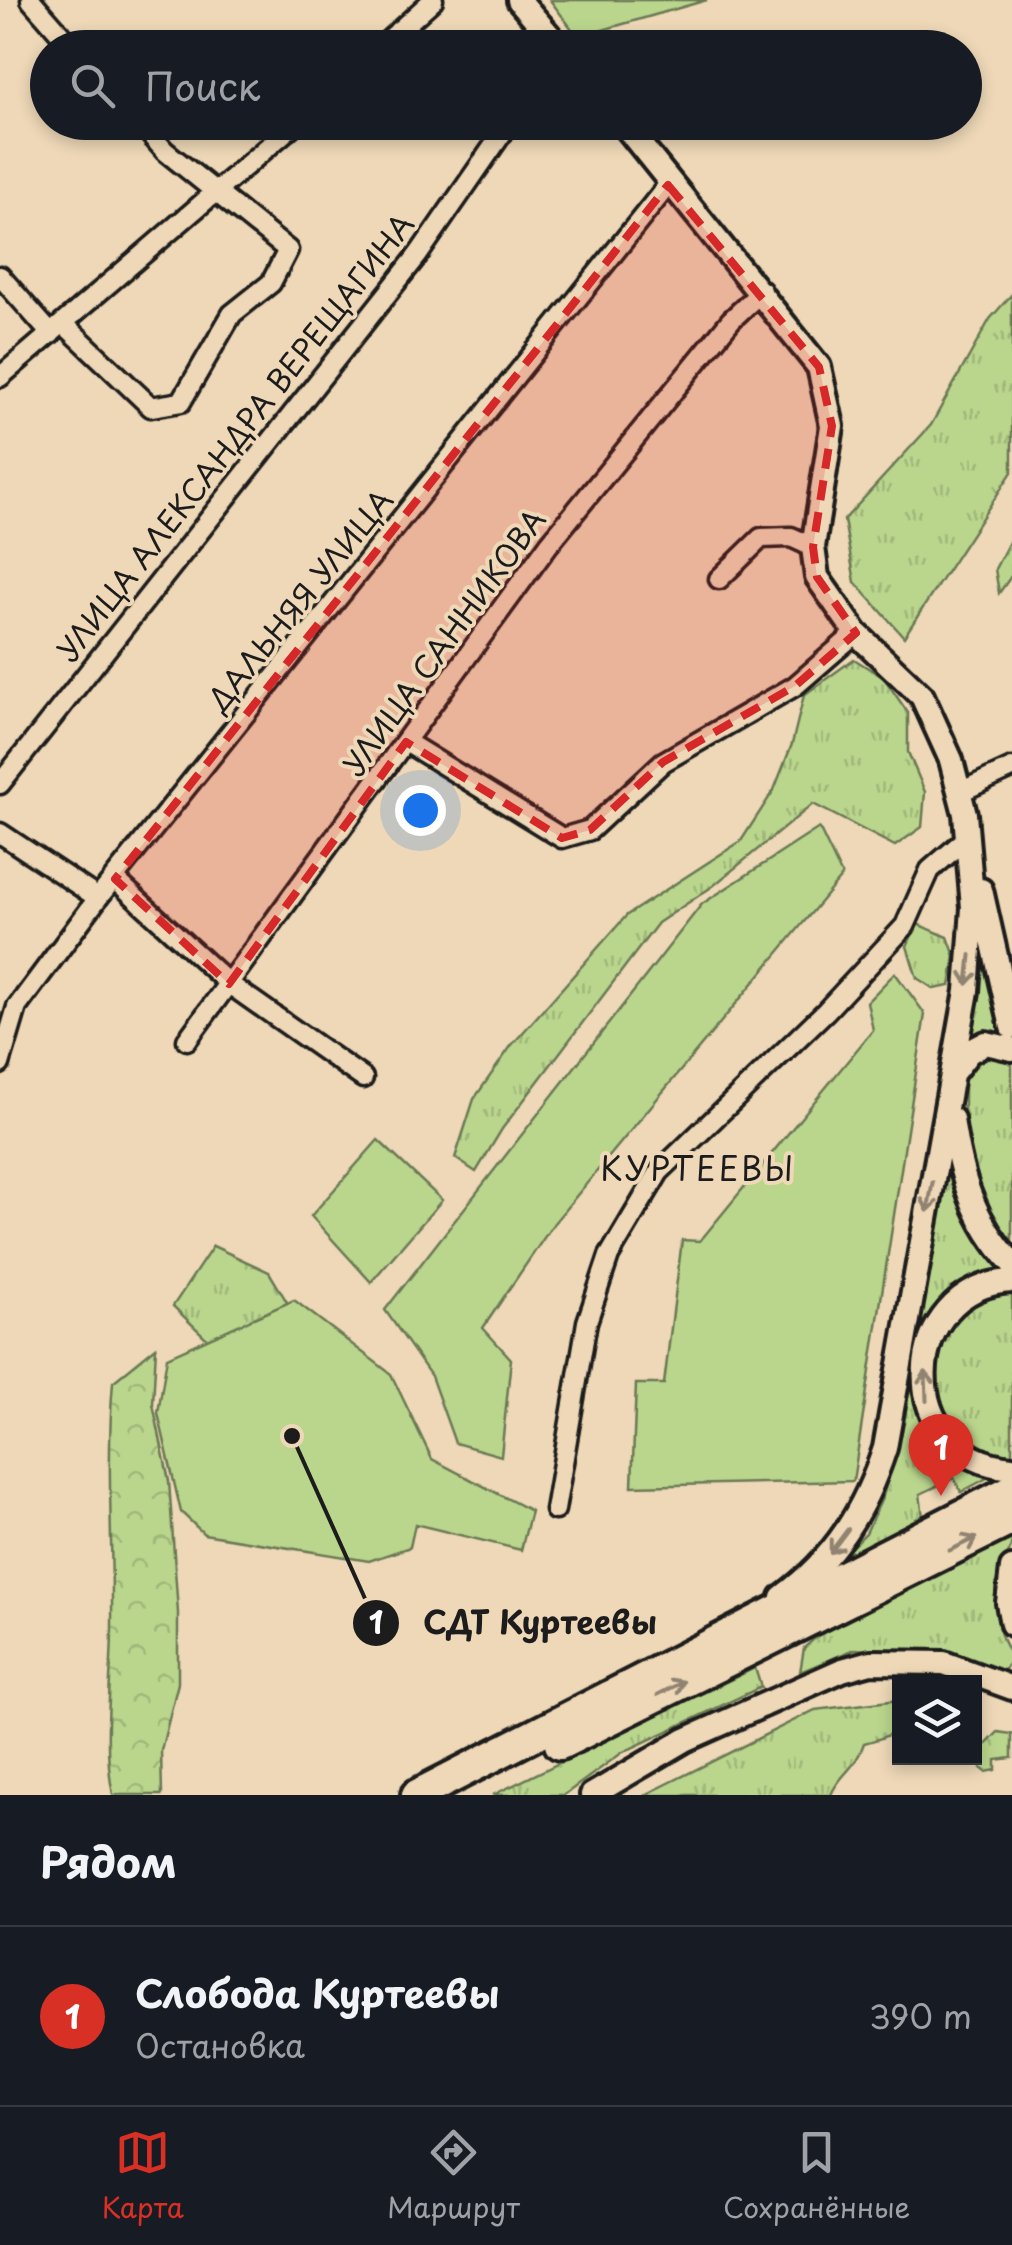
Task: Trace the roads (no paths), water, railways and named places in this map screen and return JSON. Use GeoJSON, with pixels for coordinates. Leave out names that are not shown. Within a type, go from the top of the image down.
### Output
{"type":"FeatureCollection","features":[{"type":"Feature","properties":{"kind":"highway"},"geometry":{"type":"LineString","coordinates":[[417,1795],[1012,1490]]}},
{"type":"Feature","properties":{"kind":"highway"},"geometry":{"type":"LineString","coordinates":[[459,1795],[1012,1520]]}},
{"type":"Feature","properties":{"kind":"street"},"geometry":{"type":"LineString","coordinates":[[32,0],[58,30]]}},
{"type":"Feature","properties":{"kind":"street"},"geometry":{"type":"LineString","coordinates":[[399,30],[433,0]]}},
{"type":"Feature","properties":{"kind":"street"},"geometry":{"type":"LineString","coordinates":[[519,0],[545,30]]}},
{"type":"Feature","properties":{"kind":"street"},"geometry":{"type":"LineString","coordinates":[[0,276],[151,408],[181,402],[232,314],[270,283],[288,250],[155,140]]}},
{"type":"Feature","properties":{"kind":"street"},"geometry":{"type":"LineString","coordinates":[[0,376],[277,140]]}},
{"type":"Feature","properties":{"kind":"street","name":"УЛИЦА АЛЕКСАНДРА ВЕРЕЩАГИНА"},"geometry":{"type":"LineString","coordinates":[[0,784],[418,255],[498,140]]}},
{"type":"Feature","properties":{"kind":"street"},"geometry":{"type":"LineString","coordinates":[[635,140],[668,184],[804,343],[827,390],[831,450],[813,548],[817,577],[856,632],[922,696],[960,792],[967,838],[1012,1027]]}},
{"type":"Feature","properties":{"kind":"street","name":"ДАЛЬНЯЯ УЛИЦА"},"geometry":{"type":"LineString","coordinates":[[0,1064],[16,1007],[98,898],[668,184]]}},
{"type":"Feature","properties":{"kind":"street","name":"УЛИЦА САННИКОВА"},"geometry":{"type":"LineString","coordinates":[[188,1040],[549,544],[721,331],[762,291]]}},
{"type":"Feature","properties":{"kind":"street"},"geometry":{"type":"LineString","coordinates":[[719,579],[761,538],[791,537],[813,548]]}},
{"type":"Feature","properties":{"kind":"street"},"geometry":{"type":"LineString","coordinates":[[406,742],[562,838],[590,830],[662,762],[794,686],[856,632]]}},
{"type":"Feature","properties":{"kind":"street"},"geometry":{"type":"LineString","coordinates":[[960,792],[1012,768]]}},
{"type":"Feature","properties":{"kind":"street"},"geometry":{"type":"LineString","coordinates":[[0,833],[98,898]]}},
{"type":"Feature","properties":{"kind":"street"},"geometry":{"type":"LineString","coordinates":[[555,1510],[587,1322],[619,1239],[659,1172],[826,1011],[904,926],[930,870],[967,838]]}},
{"type":"Feature","properties":{"kind":"street"},"geometry":{"type":"LineString","coordinates":[[739,1628],[806,1578],[852,1525],[870,1493],[894,1404],[955,1070],[972,941],[967,838]]}},
{"type":"Feature","properties":{"kind":"street"},"geometry":{"type":"LineString","coordinates":[[115,878],[229,984],[363,1078]]}},
{"type":"Feature","properties":{"kind":"street"},"geometry":{"type":"LineString","coordinates":[[955,1070],[969,1052],[986,1043],[1012,1049]]}},
{"type":"Feature","properties":{"kind":"street"},"geometry":{"type":"LineString","coordinates":[[950,1101],[968,1195],[981,1224],[1012,1263]]}},
{"type":"Feature","properties":{"kind":"street"},"geometry":{"type":"LineString","coordinates":[[1012,1282],[988,1284],[952,1306],[932,1339],[924,1382],[926,1403],[949,1442],[980,1462],[1012,1468]]}},
{"type":"Feature","properties":{"kind":"street"},"geometry":{"type":"LineString","coordinates":[[1012,1568],[1008,1603],[1012,1624]]}},
{"type":"Feature","properties":{"kind":"street"},"geometry":{"type":"LineString","coordinates":[[592,1795],[685,1740],[842,1670],[872,1662],[944,1664],[1012,1688]]}},
{"type":"Feature","properties":{"kind":"place","name":"СДТ Куртеевы"},"geometry":{"type":"Point","coordinates":[292,1436]}},
{"type":"Feature","properties":{"kind":"place","name":"Слобода Куртеевы"},"geometry":{"type":"Point","coordinates":[941,1496]}},
{"type":"Feature","properties":{"kind":"district","name":"КУРТЕЕВЫ"},"geometry":{"type":"Point","coordinates":[698,1170]}}]}
